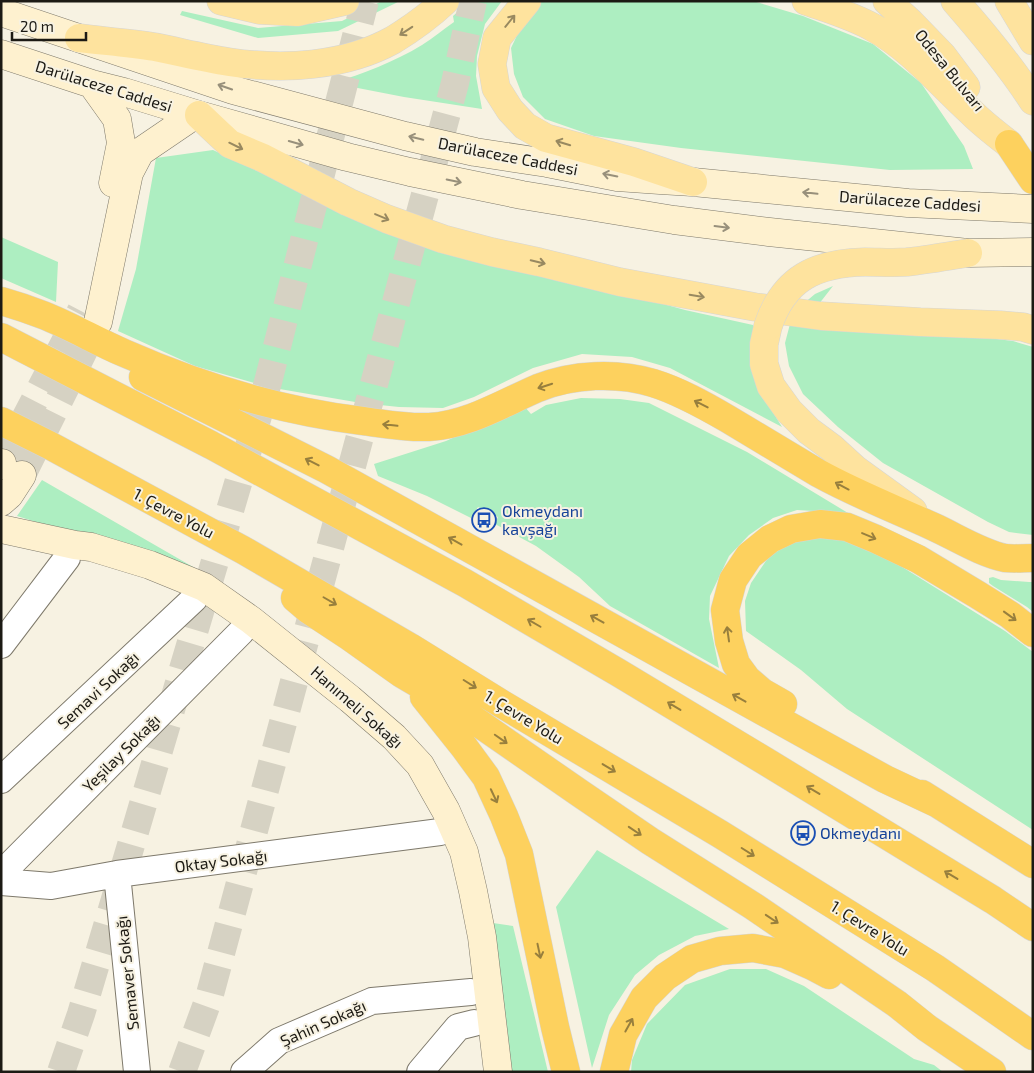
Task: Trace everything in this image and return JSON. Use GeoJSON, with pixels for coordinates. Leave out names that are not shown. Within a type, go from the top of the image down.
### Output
{"type":"FeatureCollection","features":[{"type":"Feature","properties":{"kind":"highway"},"geometry":{"type":"LineString","coordinates":[[1009,144],[1033,180]]}},
{"type":"Feature","properties":{"kind":"highway"},"geometry":{"type":"LineString","coordinates":[[1,301],[42,315],[123,353],[205,384],[277,405],[348,420],[429,427],[456,423],[482,414],[542,387],[568,380],[601,376],[652,383],[678,393],[712,410],[845,488],[934,527],[980,550],[1005,558],[1033,558]]}},
{"type":"Feature","properties":{"kind":"highway"},"geometry":{"type":"LineString","coordinates":[[1,301],[172,392],[326,469],[885,779],[936,804]]}},
{"type":"Feature","properties":{"kind":"highway"},"geometry":{"type":"LineString","coordinates":[[1,337],[220,450],[465,583],[628,678],[993,900],[1033,927]]}},
{"type":"Feature","properties":{"kind":"highway","name":"1. Çevre Yolu"},"geometry":{"type":"LineString","coordinates":[[1,421],[242,550],[410,647],[720,834],[935,968],[1033,1036]]}},
{"type":"Feature","properties":{"kind":"highway"},"geometry":{"type":"LineString","coordinates":[[1030,862],[936,804],[850,746],[762,692],[747,679],[736,664],[729,641],[726,610],[733,580],[749,556],[770,539],[791,529],[820,524],[847,527],[918,559],[1010,615],[1033,634]]}},
{"type":"Feature","properties":{"kind":"highway"},"geometry":{"type":"LineString","coordinates":[[242,550],[277,584],[309,610],[350,636],[402,674],[441,697],[650,841],[753,906],[897,1004],[927,1028],[992,1072]]}},
{"type":"Feature","properties":{"kind":"highway"},"geometry":{"type":"LineString","coordinates":[[402,674],[429,702],[486,777],[504,816],[519,854],[566,1072]]}},
{"type":"Feature","properties":{"kind":"highway"},"geometry":{"type":"LineString","coordinates":[[614,1072],[623,1035],[644,998],[665,977],[692,959],[720,951],[753,948],[785,954],[812,966],[899,1016],[927,1028]]}},
{"type":"Feature","properties":{"kind":"main road"},"geometry":{"type":"LineString","coordinates":[[221,1],[259,10],[297,12],[345,1]]}},
{"type":"Feature","properties":{"kind":"main road"},"geometry":{"type":"LineString","coordinates":[[79,38],[152,47],[252,65],[272,66],[324,63],[348,58],[393,40],[445,1]]}},
{"type":"Feature","properties":{"kind":"main road"},"geometry":{"type":"LineString","coordinates":[[527,1],[497,38],[492,64],[496,88],[510,110],[525,126],[546,138],[634,162],[693,182]]}},
{"type":"Feature","properties":{"kind":"main road"},"geometry":{"type":"LineString","coordinates":[[806,1],[874,28],[924,65],[971,112],[1009,144]]}},
{"type":"Feature","properties":{"kind":"main road","name":"Odesa Bulvarı"},"geometry":{"type":"LineString","coordinates":[[886,1],[910,22],[942,55],[1009,144]]}},
{"type":"Feature","properties":{"kind":"main road"},"geometry":{"type":"LineString","coordinates":[[955,1],[1018,77],[1033,101]]}},
{"type":"Feature","properties":{"kind":"main road"},"geometry":{"type":"LineString","coordinates":[[1009,1],[1033,41]]}},
{"type":"Feature","properties":{"kind":"main road","name":"Darülaceze Caddesi"},"geometry":{"type":"LineString","coordinates":[[1,12],[234,90],[405,136],[474,152],[617,176],[908,203],[1033,210]]}},
{"type":"Feature","properties":{"kind":"main road","name":"Darülaceze Caddesi"},"geometry":{"type":"LineString","coordinates":[[1,54],[92,84],[330,153],[522,195],[674,220],[769,232],[968,252],[1033,252]]}},
{"type":"Feature","properties":{"kind":"main road"},"geometry":{"type":"LineString","coordinates":[[92,84],[118,119],[121,143],[90,317],[129,173],[140,152],[190,118],[199,115],[230,144],[263,158],[348,202],[387,220],[443,239],[492,252],[620,282],[820,316],[1000,325],[1033,330]]}},
{"type":"Feature","properties":{"kind":"main road"},"geometry":{"type":"LineString","coordinates":[[934,527],[855,469],[789,411],[772,386],[764,364],[764,344],[773,310],[786,291],[800,278],[816,270],[839,264],[908,262],[968,252]]}},
{"type":"Feature","properties":{"kind":"main road"},"geometry":{"type":"LineString","coordinates":[[1,502],[9,495],[8,468]]}},
{"type":"Feature","properties":{"kind":"main road","name":"Hanımeli Sokağı"},"geometry":{"type":"LineString","coordinates":[[1,529],[182,592],[199,593],[208,607],[246,626],[372,738],[409,774],[464,852],[482,937],[483,1021],[481,1072]]}},
{"type":"Feature","properties":{"kind":"main road","name":"Hanımeli Sokağı"},"geometry":{"type":"LineString","coordinates":[[1,543],[71,552]]}},
{"type":"Feature","properties":{"kind":"main road","name":"Hanımeli Sokağı"},"geometry":{"type":"LineString","coordinates":[[447,830],[463,907],[471,992],[483,1021],[498,1072]]}},
{"type":"Feature","properties":{"kind":"street"},"geometry":{"type":"LineString","coordinates":[[1,645],[71,552]]}},
{"type":"Feature","properties":{"kind":"street","name":"Semavi Sokağı"},"geometry":{"type":"LineString","coordinates":[[1,780],[199,593]]}},
{"type":"Feature","properties":{"kind":"street","name":"Yeşilay Sokağı"},"geometry":{"type":"LineString","coordinates":[[1,874],[246,626]]}},
{"type":"Feature","properties":{"kind":"street","name":"Oktay Sokağı"},"geometry":{"type":"LineString","coordinates":[[1,882],[51,886],[117,874],[447,830]]}},
{"type":"Feature","properties":{"kind":"street","name":"Semaver Sokağı"},"geometry":{"type":"LineString","coordinates":[[117,874],[137,1072]]}},
{"type":"Feature","properties":{"kind":"street","name":"Şahin Sokağı"},"geometry":{"type":"LineString","coordinates":[[244,1072],[279,1041],[372,1000],[471,992]]}},
{"type":"Feature","properties":{"kind":"street"},"geometry":{"type":"LineString","coordinates":[[420,1072],[458,1027],[483,1021]]}},
{"type":"Feature","properties":{"kind":"green space"},"geometry":{"type":"Polygon","coordinates":[[[382,1],[399,1],[338,31],[258,38],[180,15],[182,11],[258,28],[342,21],[382,1]]]}},
{"type":"Feature","properties":{"kind":"green space"},"geometry":{"type":"Polygon","coordinates":[[[470,1],[502,1],[485,24],[477,56],[476,76],[482,109],[332,83],[378,67],[422,45],[454,22],[453,16],[470,1]]]}},
{"type":"Feature","properties":{"kind":"green space"},"geometry":{"type":"Polygon","coordinates":[[[540,1],[753,1],[803,16],[873,44],[921,83],[964,146],[973,169],[890,170],[681,148],[594,136],[545,119],[523,97],[514,74],[511,48],[522,25],[540,1]]]}},
{"type":"Feature","properties":{"kind":"green space"},"geometry":{"type":"Polygon","coordinates":[[[213,150],[306,194],[598,286],[685,310],[753,325],[753,354],[758,388],[782,427],[670,368],[632,357],[582,354],[533,368],[474,397],[443,408],[399,407],[361,403],[268,387],[195,366],[118,331],[136,269],[156,158],[213,150]]]}},
{"type":"Feature","properties":{"kind":"green space"},"geometry":{"type":"Polygon","coordinates":[[[1,237],[58,262],[56,302],[1,278],[1,237]]]}},
{"type":"Feature","properties":{"kind":"green space"},"geometry":{"type":"Polygon","coordinates":[[[833,286],[804,323],[972,336],[1013,341],[1033,347],[1033,535],[1009,532],[988,522],[883,463],[838,427],[803,394],[789,366],[785,343],[790,324],[797,309],[815,294],[833,286]]]}},
{"type":"Feature","properties":{"kind":"green space"},"geometry":{"type":"Polygon","coordinates":[[[581,398],[620,399],[649,403],[747,452],[848,513],[797,510],[773,518],[749,535],[729,556],[710,596],[709,619],[719,668],[610,606],[579,577],[536,546],[495,524],[498,517],[478,507],[471,518],[427,496],[378,476],[374,464],[446,441],[524,406],[531,414],[546,405],[581,398]]]}},
{"type":"Feature","properties":{"kind":"green space"},"geometry":{"type":"Polygon","coordinates":[[[42,480],[233,590],[105,544],[17,516],[42,480]]]}},
{"type":"Feature","properties":{"kind":"green space"},"geometry":{"type":"Polygon","coordinates":[[[835,535],[883,555],[1005,631],[1033,652],[1033,830],[847,709],[801,670],[746,631],[745,601],[751,583],[770,555],[800,539],[835,535]]]}},
{"type":"Feature","properties":{"kind":"green space"},"geometry":{"type":"Polygon","coordinates":[[[993,577],[1001,580],[1033,582],[1033,612],[989,583],[989,578],[993,577]]]}},
{"type":"Feature","properties":{"kind":"green space"},"geometry":{"type":"Polygon","coordinates":[[[597,850],[729,929],[695,936],[659,955],[635,975],[609,1015],[592,1068],[556,907],[597,850]]]}},
{"type":"Feature","properties":{"kind":"green space"},"geometry":{"type":"Polygon","coordinates":[[[493,923],[513,926],[548,1072],[510,1072],[493,923]]]}},
{"type":"Feature","properties":{"kind":"green space"},"geometry":{"type":"Polygon","coordinates":[[[730,969],[766,969],[804,986],[914,1059],[934,1065],[943,1072],[631,1072],[632,1060],[647,1024],[685,985],[730,969]]]}},
{"type":"Feature","properties":{"kind":"tunnel"},"geometry":{"type":"LineString","coordinates":[[61,1072],[81,1014],[268,382],[365,1]]}},
{"type":"Feature","properties":{"kind":"tunnel"},"geometry":{"type":"LineString","coordinates":[[182,1072],[209,998],[455,83],[473,1]]}},
{"type":"Feature","properties":{"kind":"tunnel"},"geometry":{"type":"LineString","coordinates":[[2,463],[81,311]]}},
{"type":"Feature","properties":{"kind":"tunnel"},"geometry":{"type":"LineString","coordinates":[[22,475],[98,322]]}},
{"type":"Feature","properties":{"kind":"place","name":"Okmeydanı kavşağı"},"geometry":{"type":"Point","coordinates":[484,520]}},
{"type":"Feature","properties":{"kind":"place","name":"Okmeydanı"},"geometry":{"type":"Point","coordinates":[803,833]}}]}
